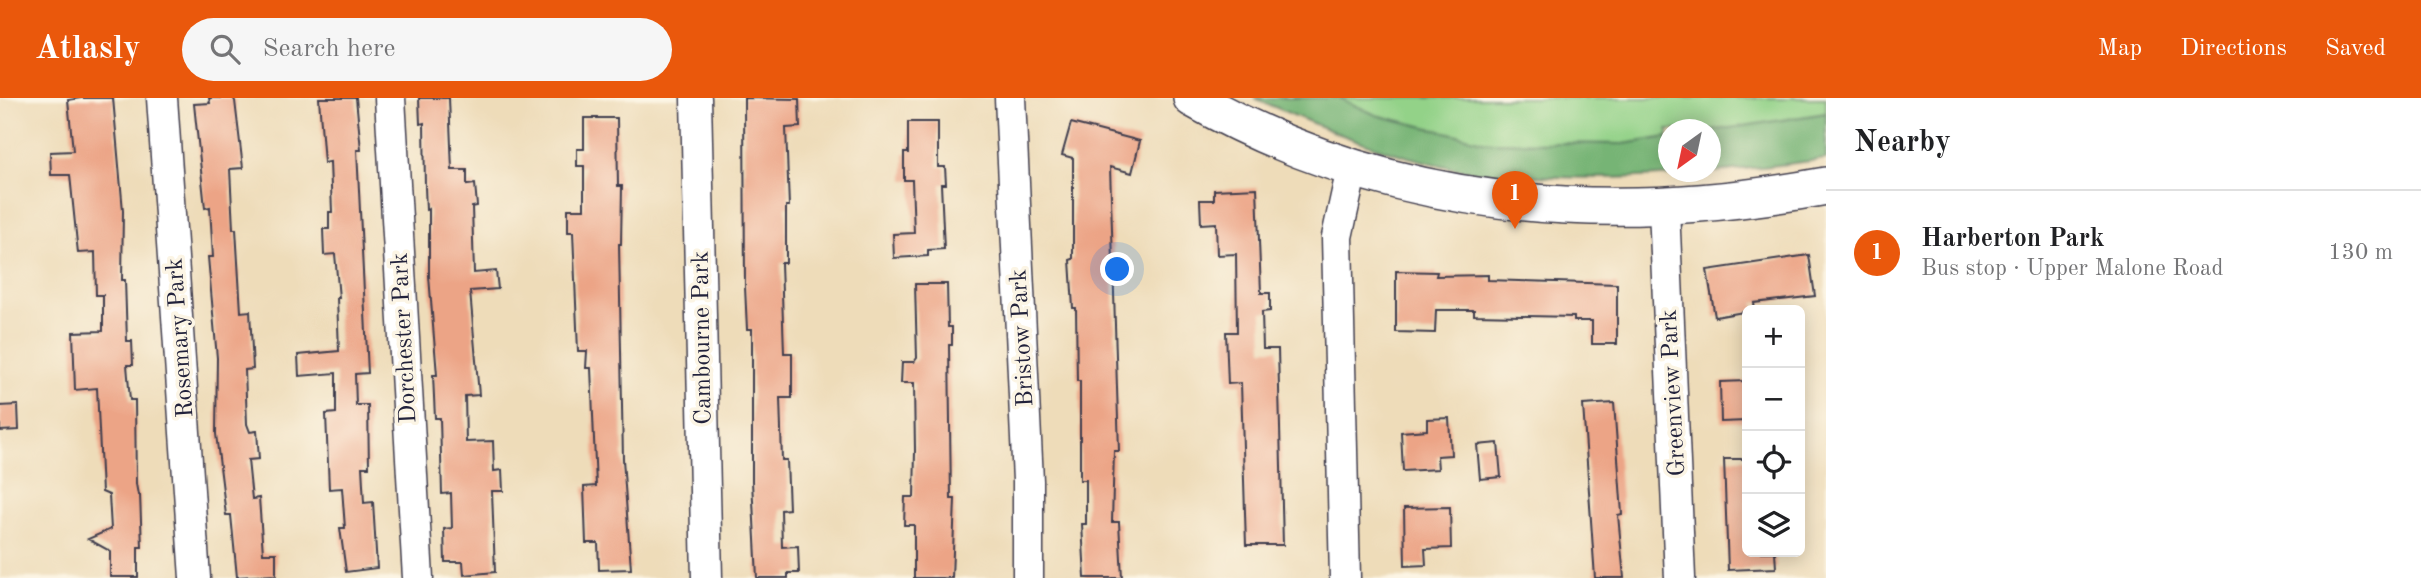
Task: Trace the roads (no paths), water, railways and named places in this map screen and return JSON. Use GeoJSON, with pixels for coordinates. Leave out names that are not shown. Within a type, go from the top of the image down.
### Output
{"type":"FeatureCollection","features":[{"type":"Feature","properties":{"kind":"main road"},"geometry":{"type":"LineString","coordinates":[[1192,98],[1242,127],[1304,153],[1352,169],[1507,200],[1586,207],[1664,208],[1774,196],[1826,186]]}},
{"type":"Feature","properties":{"kind":"street","name":"Rosemary Park"},"geometry":{"type":"LineString","coordinates":[[162,98],[195,578]]}},
{"type":"Feature","properties":{"kind":"street","name":"Dorchester Park"},"geometry":{"type":"LineString","coordinates":[[390,98],[418,578]]}},
{"type":"Feature","properties":{"kind":"street","name":"Cambourne Park"},"geometry":{"type":"LineString","coordinates":[[696,98],[707,578]]}},
{"type":"Feature","properties":{"kind":"street","name":"Bristow Park"},"geometry":{"type":"LineString","coordinates":[[1010,98],[1028,481],[1028,578]]}},
{"type":"Feature","properties":{"kind":"street"},"geometry":{"type":"LineString","coordinates":[[1345,578],[1336,237],[1352,169]]}},
{"type":"Feature","properties":{"kind":"street","name":"Greenview Park"},"geometry":{"type":"LineString","coordinates":[[1664,208],[1680,578]]}},
{"type":"Feature","properties":{"kind":"place","name":"Harberton Park"},"geometry":{"type":"Point","coordinates":[1515,229]}}]}
